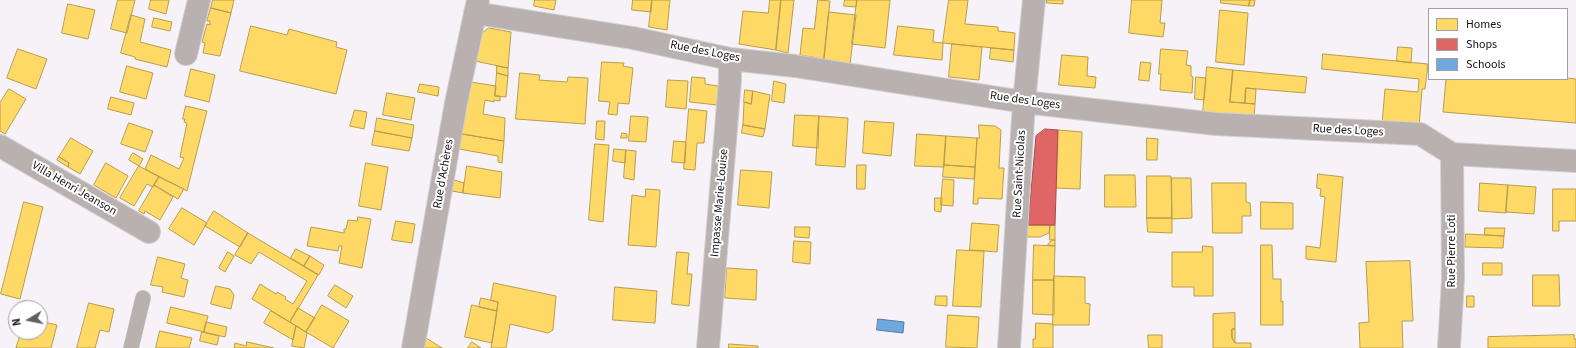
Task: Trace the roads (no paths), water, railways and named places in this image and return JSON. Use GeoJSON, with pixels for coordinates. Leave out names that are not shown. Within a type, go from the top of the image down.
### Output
{"type":"FeatureCollection","features":[{"type":"Feature","properties":{"kind":"street"},"geometry":{"type":"LineString","coordinates":[[186,54],[199,0]]}},
{"type":"Feature","properties":{"kind":"street","name":"Rue Saint-Nicolas"},"geometry":{"type":"LineString","coordinates":[[1009,348],[1024,102],[1034,0]]}},
{"type":"Feature","properties":{"kind":"street","name":"Rue des Loges"},"geometry":{"type":"LineString","coordinates":[[476,6],[730,59],[795,66],[1024,102],[1216,124],[1420,134],[1452,154],[1576,161]]}},
{"type":"Feature","properties":{"kind":"street","name":"Rue d'Achères"},"geometry":{"type":"LineString","coordinates":[[413,348],[456,103],[476,6]]}},
{"type":"Feature","properties":{"kind":"street","name":"Impasse Marie-Louise"},"geometry":{"type":"LineString","coordinates":[[708,348],[730,80],[730,59]]}},
{"type":"Feature","properties":{"kind":"street","name":"Villa Henri Jeanson"},"geometry":{"type":"LineString","coordinates":[[0,146],[149,232]]}},
{"type":"Feature","properties":{"kind":"street","name":"Rue Pierre Loti"},"geometry":{"type":"LineString","coordinates":[[1449,348],[1453,279],[1452,154]]}},
{"type":"Feature","properties":{"kind":"lane"},"geometry":{"type":"LineString","coordinates":[[131,348],[143,298]]}}]}
